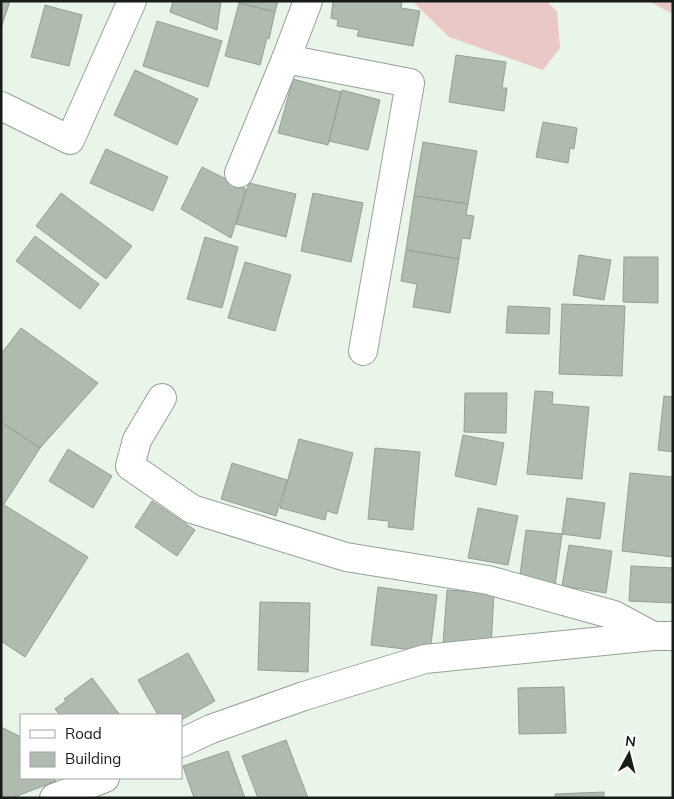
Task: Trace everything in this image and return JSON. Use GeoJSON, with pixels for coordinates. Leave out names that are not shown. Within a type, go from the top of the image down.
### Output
{"type":"FeatureCollection","features":[{"type":"Feature","properties":{"kind":"street"},"geometry":{"type":"LineString","coordinates":[[1,106],[70,140],[132,1]]}},
{"type":"Feature","properties":{"kind":"street"},"geometry":{"type":"LineString","coordinates":[[239,174],[308,1]]}},
{"type":"Feature","properties":{"kind":"street"},"geometry":{"type":"LineString","coordinates":[[286,59],[410,83],[363,351]]}},
{"type":"Feature","properties":{"kind":"street"},"geometry":{"type":"LineString","coordinates":[[162,398],[137,440],[130,466],[192,510],[346,557],[488,580],[614,614],[663,636]]}},
{"type":"Feature","properties":{"kind":"street"},"geometry":{"type":"LineString","coordinates":[[182,743],[211,729],[304,696],[425,659],[663,636]]}},
{"type":"Feature","properties":{"kind":"street"},"geometry":{"type":"LineString","coordinates":[[54,798],[102,779]]}},
{"type":"Feature","properties":{"kind":"shaded area"},"geometry":{"type":"Polygon","coordinates":[[[412,1],[546,1],[557,11],[560,48],[543,70],[449,37],[412,1]]]}},
{"type":"Feature","properties":{"kind":"shaded area"},"geometry":{"type":"Polygon","coordinates":[[[648,1],[673,1],[673,14],[648,1]]]}},
{"type":"Feature","properties":{"kind":"building"},"geometry":{"type":"Polygon","coordinates":[[[1,1],[10,1],[2,25],[1,25],[1,1]]]}},
{"type":"Feature","properties":{"kind":"building"},"geometry":{"type":"Polygon","coordinates":[[[173,1],[221,1],[217,30],[170,12],[173,1]]]}},
{"type":"Feature","properties":{"kind":"building"},"geometry":{"type":"Polygon","coordinates":[[[239,1],[278,1],[275,12],[239,3],[239,1]]]}},
{"type":"Feature","properties":{"kind":"building"},"geometry":{"type":"Polygon","coordinates":[[[333,1],[402,1],[401,8],[420,11],[413,46],[357,36],[359,30],[337,26],[338,20],[331,18],[333,1]]]}},
{"type":"Feature","properties":{"kind":"building"},"geometry":{"type":"Polygon","coordinates":[[[239,3],[275,12],[269,39],[267,38],[260,65],[225,56],[239,3]]]}},
{"type":"Feature","properties":{"kind":"building"},"geometry":{"type":"Polygon","coordinates":[[[45,5],[82,15],[69,66],[31,57],[45,5]]]}},
{"type":"Feature","properties":{"kind":"building"},"geometry":{"type":"Polygon","coordinates":[[[157,21],[222,41],[208,87],[143,66],[157,21]]]}},
{"type":"Feature","properties":{"kind":"building"},"geometry":{"type":"Polygon","coordinates":[[[456,55],[506,62],[502,88],[507,88],[504,111],[449,102],[456,55]]]}},
{"type":"Feature","properties":{"kind":"building"},"geometry":{"type":"Polygon","coordinates":[[[135,70],[198,99],[177,145],[114,115],[135,70]]]}},
{"type":"Feature","properties":{"kind":"building"},"geometry":{"type":"Polygon","coordinates":[[[293,79],[341,92],[328,145],[278,133],[293,79]]]}},
{"type":"Feature","properties":{"kind":"building"},"geometry":{"type":"Polygon","coordinates":[[[342,90],[380,100],[368,150],[329,141],[342,90]]]}},
{"type":"Feature","properties":{"kind":"building"},"geometry":{"type":"Polygon","coordinates":[[[543,122],[577,128],[574,149],[570,148],[568,163],[536,157],[543,122]]]}},
{"type":"Feature","properties":{"kind":"building"},"geometry":{"type":"Polygon","coordinates":[[[423,142],[477,151],[468,204],[414,196],[423,142]]]}},
{"type":"Feature","properties":{"kind":"building"},"geometry":{"type":"Polygon","coordinates":[[[106,149],[168,177],[153,211],[90,183],[106,149]]]}},
{"type":"Feature","properties":{"kind":"building"},"geometry":{"type":"Polygon","coordinates":[[[202,167],[246,189],[231,238],[181,209],[202,167]]]}},
{"type":"Feature","properties":{"kind":"building"},"geometry":{"type":"Polygon","coordinates":[[[249,183],[296,194],[286,237],[236,224],[249,183]]]}},
{"type":"Feature","properties":{"kind":"building"},"geometry":{"type":"Polygon","coordinates":[[[61,193],[132,246],[106,279],[36,226],[61,193]]]}},
{"type":"Feature","properties":{"kind":"building"},"geometry":{"type":"Polygon","coordinates":[[[313,193],[363,203],[351,262],[301,251],[313,193]]]}},
{"type":"Feature","properties":{"kind":"building"},"geometry":{"type":"Polygon","coordinates":[[[414,196],[468,204],[466,215],[474,216],[470,239],[462,238],[459,259],[406,250],[414,196]]]}},
{"type":"Feature","properties":{"kind":"building"},"geometry":{"type":"Polygon","coordinates":[[[35,236],[99,284],[80,309],[16,261],[35,236]]]}},
{"type":"Feature","properties":{"kind":"building"},"geometry":{"type":"Polygon","coordinates":[[[205,237],[238,247],[222,308],[187,299],[205,237]]]}},
{"type":"Feature","properties":{"kind":"building"},"geometry":{"type":"Polygon","coordinates":[[[406,250],[459,259],[450,313],[413,307],[417,284],[401,281],[406,250]]]}},
{"type":"Feature","properties":{"kind":"building"},"geometry":{"type":"Polygon","coordinates":[[[579,255],[611,260],[604,300],[573,295],[579,255]]]}},
{"type":"Feature","properties":{"kind":"building"},"geometry":{"type":"Polygon","coordinates":[[[624,257],[658,257],[658,303],[623,302],[624,257]]]}},
{"type":"Feature","properties":{"kind":"building"},"geometry":{"type":"Polygon","coordinates":[[[245,262],[291,275],[275,331],[228,318],[245,262]]]}},
{"type":"Feature","properties":{"kind":"building"},"geometry":{"type":"Polygon","coordinates":[[[562,304],[625,306],[622,376],[559,374],[562,304]]]}},
{"type":"Feature","properties":{"kind":"building"},"geometry":{"type":"Polygon","coordinates":[[[508,306],[550,308],[549,334],[506,333],[508,306]]]}},
{"type":"Feature","properties":{"kind":"building"},"geometry":{"type":"Polygon","coordinates":[[[21,328],[98,383],[40,448],[1,422],[1,354],[21,328]]]}},
{"type":"Feature","properties":{"kind":"building"},"geometry":{"type":"Polygon","coordinates":[[[535,391],[553,392],[552,404],[589,407],[582,479],[527,474],[535,391]]]}},
{"type":"Feature","properties":{"kind":"building"},"geometry":{"type":"Polygon","coordinates":[[[465,393],[507,393],[506,433],[464,432],[465,393]]]}},
{"type":"Feature","properties":{"kind":"building"},"geometry":{"type":"Polygon","coordinates":[[[664,396],[673,397],[673,452],[658,450],[664,396]]]}},
{"type":"Feature","properties":{"kind":"building"},"geometry":{"type":"Polygon","coordinates":[[[1,422],[40,448],[4,504],[1,503],[1,422]]]}},
{"type":"Feature","properties":{"kind":"building"},"geometry":{"type":"Polygon","coordinates":[[[463,435],[504,443],[496,485],[455,476],[463,435]]]}},
{"type":"Feature","properties":{"kind":"building"},"geometry":{"type":"Polygon","coordinates":[[[299,439],[353,453],[337,514],[327,511],[325,520],[280,508],[299,439]]]}},
{"type":"Feature","properties":{"kind":"building"},"geometry":{"type":"Polygon","coordinates":[[[375,448],[420,452],[413,530],[388,527],[389,521],[368,519],[375,448]]]}},
{"type":"Feature","properties":{"kind":"building"},"geometry":{"type":"Polygon","coordinates":[[[68,449],[112,476],[93,508],[49,481],[68,449]]]}},
{"type":"Feature","properties":{"kind":"building"},"geometry":{"type":"Polygon","coordinates":[[[232,463],[287,480],[276,516],[221,499],[232,463]]]}},
{"type":"Feature","properties":{"kind":"building"},"geometry":{"type":"Polygon","coordinates":[[[630,473],[673,477],[673,557],[622,551],[630,473]]]}},
{"type":"Feature","properties":{"kind":"building"},"geometry":{"type":"Polygon","coordinates":[[[567,498],[605,503],[600,539],[562,534],[567,498]]]}},
{"type":"Feature","properties":{"kind":"building"},"geometry":{"type":"Polygon","coordinates":[[[152,501],[195,530],[177,556],[135,527],[152,501]]]}},
{"type":"Feature","properties":{"kind":"building"},"geometry":{"type":"Polygon","coordinates":[[[1,503],[88,557],[25,657],[1,641],[1,503]]]}},
{"type":"Feature","properties":{"kind":"building"},"geometry":{"type":"Polygon","coordinates":[[[478,508],[518,516],[508,565],[468,558],[478,508]]]}},
{"type":"Feature","properties":{"kind":"building"},"geometry":{"type":"Polygon","coordinates":[[[526,530],[562,534],[555,586],[519,582],[526,530]]]}},
{"type":"Feature","properties":{"kind":"building"},"geometry":{"type":"Polygon","coordinates":[[[569,545],[612,551],[606,593],[562,586],[569,545]]]}},
{"type":"Feature","properties":{"kind":"building"},"geometry":{"type":"Polygon","coordinates":[[[631,566],[673,568],[673,603],[629,601],[631,566]]]}},
{"type":"Feature","properties":{"kind":"building"},"geometry":{"type":"Polygon","coordinates":[[[378,587],[437,595],[430,652],[371,645],[378,587]]]}},
{"type":"Feature","properties":{"kind":"building"},"geometry":{"type":"Polygon","coordinates":[[[447,590],[494,593],[491,647],[443,644],[447,590]]]}},
{"type":"Feature","properties":{"kind":"building"},"geometry":{"type":"Polygon","coordinates":[[[260,602],[310,603],[308,672],[258,670],[260,602]]]}},
{"type":"Feature","properties":{"kind":"building"},"geometry":{"type":"Polygon","coordinates":[[[188,653],[215,701],[182,719],[182,714],[157,714],[138,680],[188,653]]]}},
{"type":"Feature","properties":{"kind":"building"},"geometry":{"type":"Polygon","coordinates":[[[92,678],[119,714],[59,714],[55,709],[66,701],[64,699],[92,678]]]}},
{"type":"Feature","properties":{"kind":"building"},"geometry":{"type":"Polygon","coordinates":[[[564,687],[566,733],[519,734],[518,688],[564,687]]]}},
{"type":"Feature","properties":{"kind":"building"},"geometry":{"type":"Polygon","coordinates":[[[1,727],[20,736],[20,779],[54,779],[56,781],[12,798],[1,798],[1,727]]]}},
{"type":"Feature","properties":{"kind":"building"},"geometry":{"type":"Polygon","coordinates":[[[286,740],[308,798],[258,798],[242,756],[286,740]]]}},
{"type":"Feature","properties":{"kind":"building"},"geometry":{"type":"Polygon","coordinates":[[[228,751],[245,798],[194,798],[183,766],[228,751]]]}},
{"type":"Feature","properties":{"kind":"building"},"geometry":{"type":"Polygon","coordinates":[[[604,792],[604,798],[555,798],[555,794],[604,792]]]}}]}
